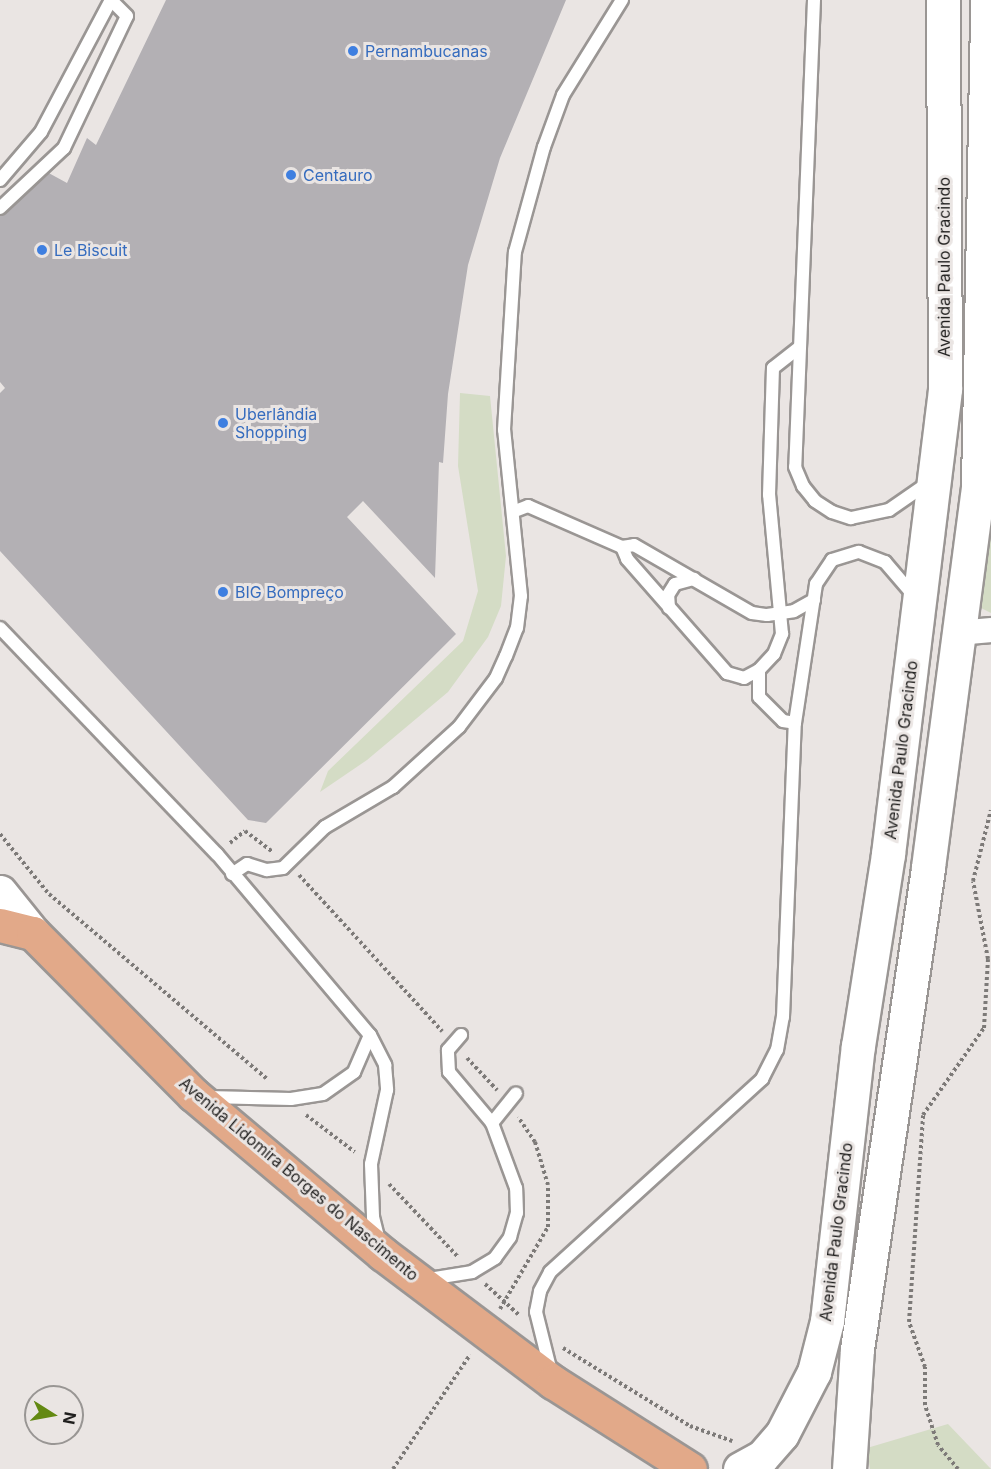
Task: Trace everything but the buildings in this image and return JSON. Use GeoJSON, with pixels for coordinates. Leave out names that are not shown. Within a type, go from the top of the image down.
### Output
{"type":"FeatureCollection","features":[{"type":"Feature","properties":{"kind":"main road"},"geometry":{"type":"LineString","coordinates":[[0,925],[33,933]]}},
{"type":"Feature","properties":{"kind":"main road","name":"Avenida Lidomira Borges do Nascimento"},"geometry":{"type":"LineString","coordinates":[[33,933],[194,1095],[383,1254],[554,1382],[690,1469]]}},
{"type":"Feature","properties":{"kind":"street"},"geometry":{"type":"LineString","coordinates":[[943,0],[951,10],[963,16],[976,13],[987,1]]}},
{"type":"Feature","properties":{"kind":"street","name":"Avenida Paulo Gracindo"},"geometry":{"type":"LineString","coordinates":[[740,1469],[762,1457],[782,1434],[814,1372],[826,1322],[858,1046],[888,854],[945,389],[943,0]]}},
{"type":"Feature","properties":{"kind":"street"},"geometry":{"type":"LineString","coordinates":[[849,1469],[857,1349],[928,867],[958,633],[984,488],[982,229],[987,1]]}},
{"type":"Feature","properties":{"kind":"street"},"geometry":{"type":"LineString","coordinates":[[944,229],[951,219],[963,215],[974,219],[982,229]]}},
{"type":"Feature","properties":{"kind":"street"},"geometry":{"type":"LineString","coordinates":[[958,633],[991,630]]}},
{"type":"Feature","properties":{"kind":"street"},"geometry":{"type":"LineString","coordinates":[[888,854],[894,865],[904,872],[917,873],[928,867]]}},
{"type":"Feature","properties":{"kind":"street","name":"Avenida Lidomira Borges do Nascimento"},"geometry":{"type":"LineString","coordinates":[[0,892],[33,933]]}},
{"type":"Feature","properties":{"kind":"street"},"geometry":{"type":"LineString","coordinates":[[858,1046],[881,1040],[901,1052]]}},
{"type":"Feature","properties":{"kind":"lane"},"geometry":{"type":"LineString","coordinates":[[0,180],[41,132],[111,0],[127,16],[64,148],[0,208]]}},
{"type":"Feature","properties":{"kind":"lane"},"geometry":{"type":"LineString","coordinates":[[232,874],[248,864],[275,870],[290,864],[325,827],[378,796],[424,762],[459,727],[496,678],[517,628],[521,596],[515,511],[504,430],[515,252],[544,147],[563,95],[622,0]]}},
{"type":"Feature","properties":{"kind":"lane"},"geometry":{"type":"LineString","coordinates":[[814,0],[795,467],[802,486],[815,501],[832,512],[851,518],[870,517],[889,510],[934,479]]}},
{"type":"Feature","properties":{"kind":"lane"},"geometry":{"type":"LineString","coordinates":[[622,547],[627,560],[727,674],[744,678],[759,670],[778,644],[782,613],[769,495],[770,403],[773,368],[800,347]]}},
{"type":"Feature","properties":{"kind":"lane"},"geometry":{"type":"LineString","coordinates":[[515,511],[528,506],[622,547],[634,545],[752,613],[782,613],[804,607],[814,600]]}},
{"type":"Feature","properties":{"kind":"lane"},"geometry":{"type":"LineString","coordinates":[[554,1382],[536,1312],[540,1291],[550,1272],[762,1079],[777,1050],[783,1017],[795,723],[819,577],[832,560],[859,552],[885,562],[919,603]]}},
{"type":"Feature","properties":{"kind":"lane"},"geometry":{"type":"LineString","coordinates":[[669,608],[668,595],[675,584],[694,579]]}},
{"type":"Feature","properties":{"kind":"lane"},"geometry":{"type":"LineString","coordinates":[[0,628],[217,854],[370,1035],[385,1065],[387,1090],[371,1164],[373,1217],[383,1254]]}},
{"type":"Feature","properties":{"kind":"lane"},"geometry":{"type":"LineString","coordinates":[[759,670],[759,697],[783,721],[795,723]]}},
{"type":"Feature","properties":{"kind":"lane"},"geometry":{"type":"LineString","coordinates":[[194,1095],[291,1099],[323,1094],[354,1072],[370,1035]]}},
{"type":"Feature","properties":{"kind":"lane"},"geometry":{"type":"LineString","coordinates":[[418,1279],[445,1279],[472,1272],[495,1258],[510,1237],[517,1213],[516,1188],[492,1123],[448,1072],[448,1050],[457,1039]]}},
{"type":"Feature","properties":{"kind":"lane"},"geometry":{"type":"LineString","coordinates":[[492,1123],[512,1098]]}},
{"type":"Feature","properties":{"kind":"path"},"geometry":{"type":"LineString","coordinates":[[958,1469],[938,1445],[931,1425],[925,1405],[925,1367],[909,1322],[923,1115],[984,1028],[988,959],[973,881],[991,810]]}},
{"type":"Feature","properties":{"kind":"path"},"geometry":{"type":"LineString","coordinates":[[217,854],[245,831],[290,864],[512,1098],[535,1142],[542,1163],[548,1185],[548,1227],[487,1331],[393,1469]]}},
{"type":"Feature","properties":{"kind":"green space"},"geometry":{"type":"Polygon","coordinates":[[[460,393],[490,396],[506,556],[501,606],[488,637],[448,692],[367,760],[320,792],[328,771],[463,641],[478,591],[458,466],[460,393]]]}},
{"type":"Feature","properties":{"kind":"green space"},"geometry":{"type":"Polygon","coordinates":[[[991,509],[991,613],[975,605],[991,509]]]}},
{"type":"Feature","properties":{"kind":"green space"},"geometry":{"type":"Polygon","coordinates":[[[948,1424],[991,1469],[870,1469],[867,1448],[948,1424]]]}},
{"type":"Feature","properties":{"kind":"place","name":"Pernambucanas"},"geometry":{"type":"Point","coordinates":[353,51]}},
{"type":"Feature","properties":{"kind":"place","name":"Centauro"},"geometry":{"type":"Point","coordinates":[291,175]}},
{"type":"Feature","properties":{"kind":"place","name":"Le Biscuit"},"geometry":{"type":"Point","coordinates":[42,250]}},
{"type":"Feature","properties":{"kind":"place","name":"Uberlândia Shopping"},"geometry":{"type":"Point","coordinates":[223,423]}},
{"type":"Feature","properties":{"kind":"place","name":"BIG Bompreço"},"geometry":{"type":"Point","coordinates":[223,592]}}]}
